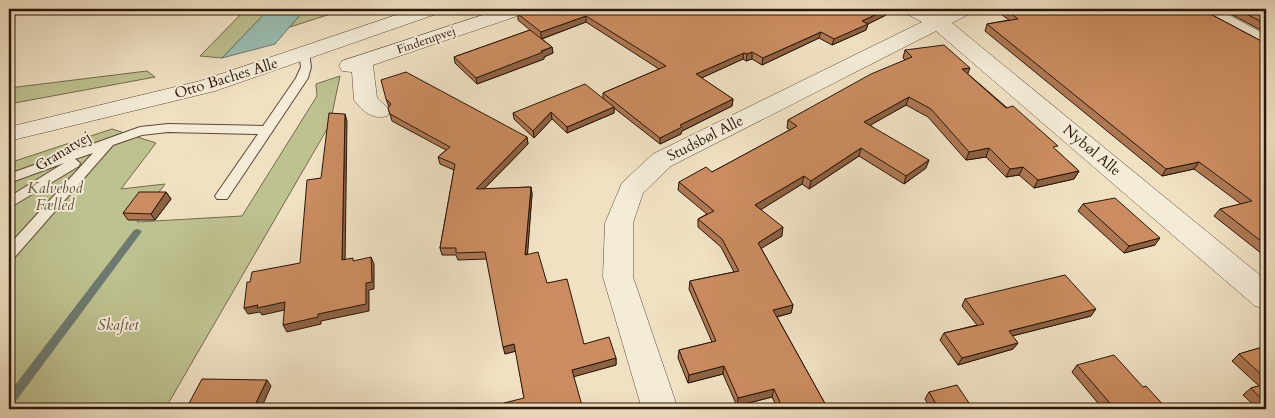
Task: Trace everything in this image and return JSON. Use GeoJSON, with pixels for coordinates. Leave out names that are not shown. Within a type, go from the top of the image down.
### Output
{"type":"FeatureCollection","features":[{"type":"Feature","properties":{"kind":"street","name":"Otto Baches Alle"},"geometry":{"type":"LineString","coordinates":[[154,94],[215,83],[432,9]]}},
{"type":"Feature","properties":{"kind":"street","name":"Finderupvej"},"geometry":{"type":"LineString","coordinates":[[379,111],[366,100],[356,64],[519,9]]}},
{"type":"Feature","properties":{"kind":"street","name":"Nybøl Alle"},"geometry":{"type":"LineString","coordinates":[[912,9],[963,42],[1266,297]]}},
{"type":"Feature","properties":{"kind":"street","name":"Studsbøl Alle"},"geometry":{"type":"LineString","coordinates":[[660,409],[618,277],[619,223],[631,190],[662,160],[964,9]]}},
{"type":"Feature","properties":{"kind":"street"},"geometry":{"type":"LineString","coordinates":[[1204,9],[1266,43]]}},
{"type":"Feature","properties":{"kind":"street"},"geometry":{"type":"LineString","coordinates":[[9,122],[154,94]]}},
{"type":"Feature","properties":{"kind":"street"},"geometry":{"type":"LineString","coordinates":[[9,134],[154,94]]}},
{"type":"Feature","properties":{"kind":"lane"},"geometry":{"type":"LineString","coordinates":[[222,196],[302,78],[306,67],[304,52]]}},
{"type":"Feature","properties":{"kind":"lane"},"geometry":{"type":"LineString","coordinates":[[9,179],[140,131],[168,128],[266,130]]}},
{"type":"Feature","properties":{"kind":"lane"},"geometry":{"type":"LineString","coordinates":[[9,254],[110,142]]}},
{"type":"Feature","properties":{"kind":"lane","name":"Granatvej"},"geometry":{"type":"LineString","coordinates":[[9,203],[110,142]]}},
{"type":"Feature","properties":{"kind":"green space"},"geometry":{"type":"Polygon","coordinates":[[[246,9],[269,9],[222,58],[200,56],[246,9]]]}},
{"type":"Feature","properties":{"kind":"green space"},"geometry":{"type":"Polygon","coordinates":[[[305,9],[346,9],[290,27],[305,9]]]}},
{"type":"Feature","properties":{"kind":"green space"},"geometry":{"type":"Polygon","coordinates":[[[147,71],[155,77],[9,104],[9,88],[147,71]]]}},
{"type":"Feature","properties":{"kind":"green space","name":"Skaftet"},"geometry":{"type":"Polygon","coordinates":[[[340,76],[330,124],[165,409],[9,409],[9,163],[112,129],[156,143],[121,189],[165,184],[137,222],[242,216],[317,96],[316,84],[340,76]]]}},
{"type":"Feature","properties":{"kind":"water"},"geometry":{"type":"Polygon","coordinates":[[[269,9],[305,9],[275,44],[222,58],[269,9]]]}},
{"type":"Feature","properties":{"kind":"building"},"geometry":{"type":"Polygon","coordinates":[[[532,9],[750,9],[755,12],[763,9],[888,9],[862,21],[868,24],[834,39],[821,32],[763,58],[752,52],[744,53],[696,74],[733,99],[680,125],[682,127],[660,138],[603,93],[666,66],[586,16],[541,32],[518,14],[532,9]]]}},
{"type":"Feature","properties":{"kind":"building"},"geometry":{"type":"Polygon","coordinates":[[[1005,9],[1201,9],[1266,43],[1266,168],[1264,169],[1266,170],[1266,245],[1220,209],[1252,201],[1199,162],[1166,169],[987,24],[1018,19],[1005,9]]]}},
{"type":"Feature","properties":{"kind":"building"},"geometry":{"type":"Polygon","coordinates":[[[1237,9],[1266,9],[1266,24],[1237,9]]]}},
{"type":"Feature","properties":{"kind":"building"},"geometry":{"type":"Polygon","coordinates":[[[530,30],[552,47],[476,78],[454,57],[530,30]]]}},
{"type":"Feature","properties":{"kind":"building"},"geometry":{"type":"Polygon","coordinates":[[[944,45],[970,68],[962,69],[1006,108],[1013,106],[1058,146],[1053,147],[1079,171],[1038,180],[1023,167],[1010,169],[989,148],[969,152],[931,109],[909,97],[864,122],[929,160],[906,176],[861,148],[811,181],[804,176],[755,205],[783,227],[758,243],[793,305],[773,310],[828,409],[783,409],[774,389],[738,398],[724,366],[689,375],[679,350],[716,341],[690,281],[739,271],[722,239],[698,219],[714,211],[679,182],[706,167],[712,172],[797,126],[788,120],[871,74],[912,57],[905,50],[944,45]]]}},
{"type":"Feature","properties":{"kind":"building"},"geometry":{"type":"Polygon","coordinates":[[[406,72],[527,137],[476,189],[531,187],[525,255],[538,252],[547,283],[567,279],[584,344],[609,337],[616,358],[572,370],[583,409],[505,409],[504,403],[524,398],[514,344],[503,347],[485,252],[456,253],[456,248],[440,248],[455,164],[438,157],[450,147],[390,114],[388,108],[391,104],[386,99],[381,80],[406,72]]]}},
{"type":"Feature","properties":{"kind":"building"},"geometry":{"type":"Polygon","coordinates":[[[585,84],[614,107],[567,127],[551,112],[533,131],[513,113],[585,84]]]}},
{"type":"Feature","properties":{"kind":"building"},"geometry":{"type":"Polygon","coordinates":[[[329,113],[345,114],[342,260],[353,258],[353,261],[371,257],[372,282],[366,283],[366,304],[318,314],[318,317],[283,325],[285,302],[257,308],[258,305],[244,308],[247,282],[250,282],[252,272],[300,263],[307,180],[321,178],[329,113]]]}},
{"type":"Feature","properties":{"kind":"building"},"geometry":{"type":"Polygon","coordinates":[[[139,192],[166,192],[151,214],[123,213],[139,192]]]}},
{"type":"Feature","properties":{"kind":"building"},"geometry":{"type":"Polygon","coordinates":[[[1115,198],[1160,238],[1129,246],[1083,204],[1115,198]]]}},
{"type":"Feature","properties":{"kind":"building"},"geometry":{"type":"Polygon","coordinates":[[[1065,275],[1096,309],[1009,331],[1018,343],[962,358],[944,333],[984,324],[965,299],[1065,275]]]}},
{"type":"Feature","properties":{"kind":"building"},"geometry":{"type":"Polygon","coordinates":[[[1266,346],[1266,379],[1239,354],[1266,346]]]}},
{"type":"Feature","properties":{"kind":"building"},"geometry":{"type":"Polygon","coordinates":[[[1114,355],[1143,387],[1146,386],[1167,409],[1115,409],[1077,365],[1114,355]]]}},
{"type":"Feature","properties":{"kind":"building"},"geometry":{"type":"Polygon","coordinates":[[[202,379],[267,380],[253,409],[186,409],[202,379]]]}},
{"type":"Feature","properties":{"kind":"building"},"geometry":{"type":"Polygon","coordinates":[[[1266,384],[1266,404],[1251,388],[1266,384]]]}},
{"type":"Feature","properties":{"kind":"building"},"geometry":{"type":"Polygon","coordinates":[[[957,385],[973,409],[939,409],[929,392],[957,385]]]}},
{"type":"Feature","properties":{"kind":"waterway"},"geometry":{"type":"LineString","coordinates":[[9,401],[137,232]]}},
{"type":"Feature","properties":{"kind":"park label","name":"Kalvebod Fælled"},"geometry":{"type":"Point","coordinates":[55,196]}}]}
